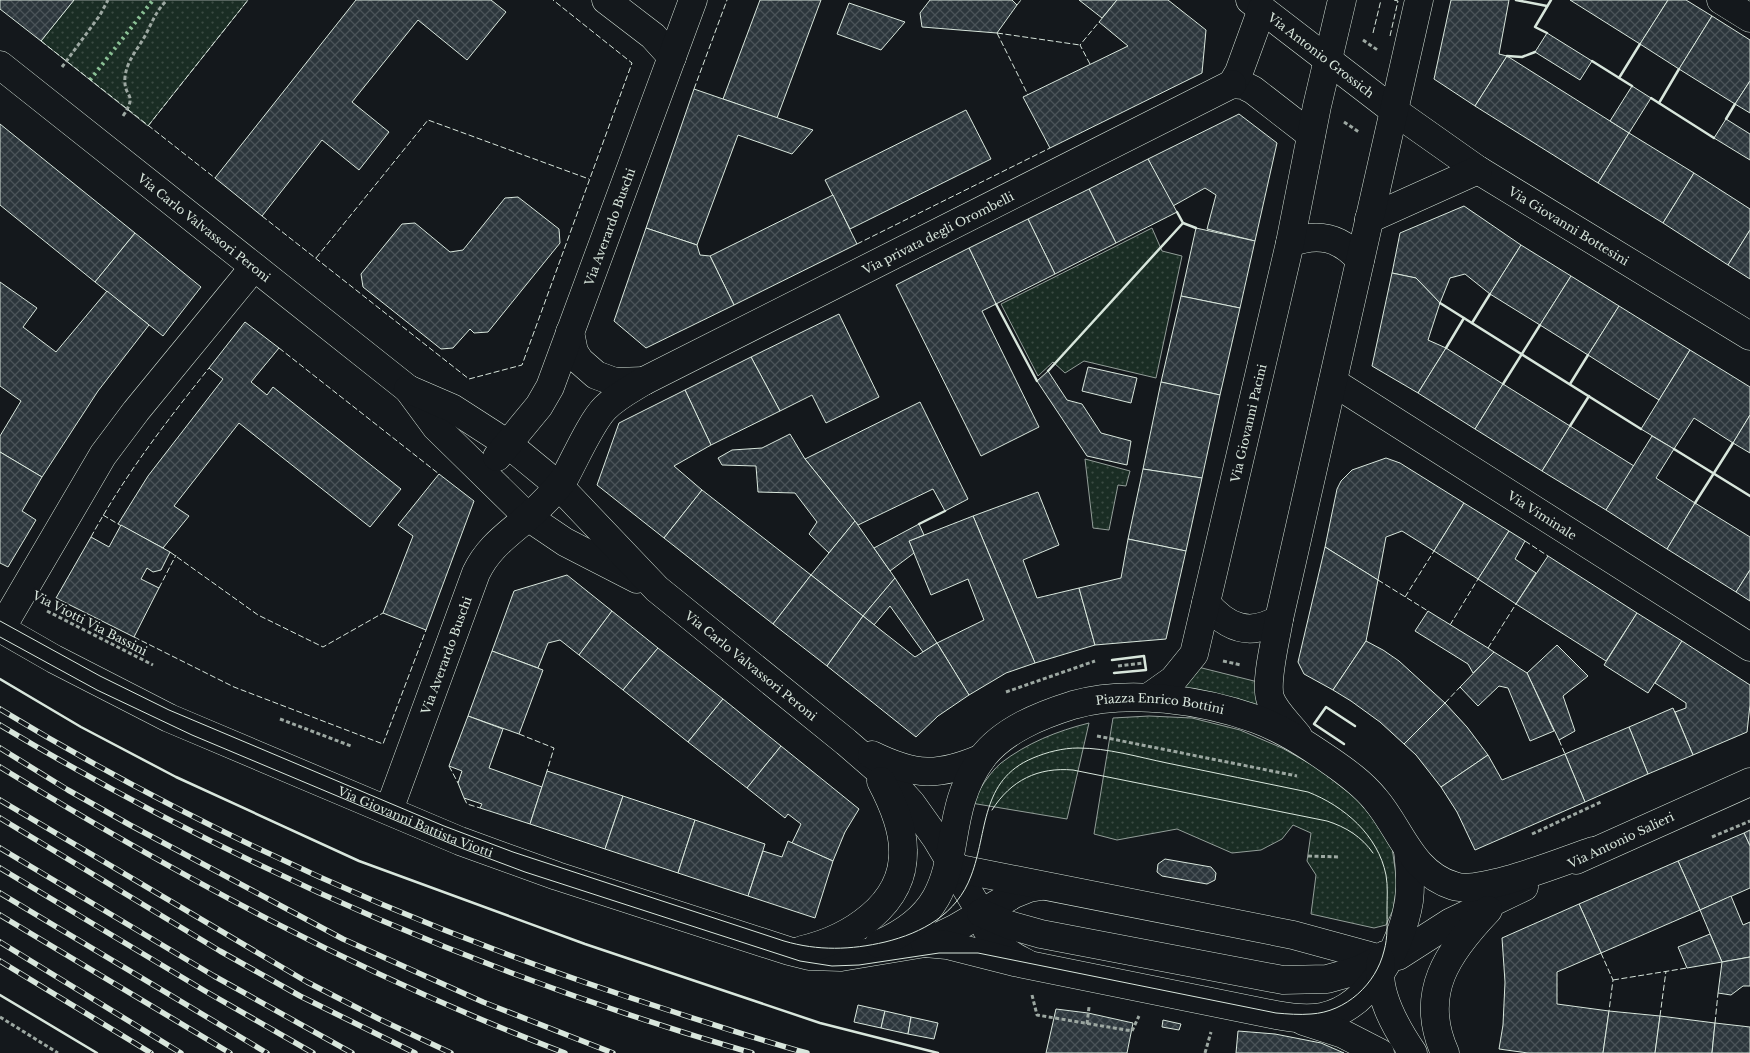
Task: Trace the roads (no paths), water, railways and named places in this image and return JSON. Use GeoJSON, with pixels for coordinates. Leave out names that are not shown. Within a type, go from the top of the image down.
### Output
{"type":"FeatureCollection","features":[{"type":"Feature","properties":{"kind":"street"},"geometry":{"type":"LineString","coordinates":[[606,0],[653,36],[672,57]]}},
{"type":"Feature","properties":{"kind":"street","name":"Via Averardo Buschi"},"geometry":{"type":"LineString","coordinates":[[508,444],[539,406],[550,387],[693,0]]}},
{"type":"Feature","properties":{"kind":"street","name":"Via Giovanni Pacini"},"geometry":{"type":"LineString","coordinates":[[1149,698],[1173,680],[1194,654],[1290,242],[1311,135],[1342,0]]}},
{"type":"Feature","properties":{"kind":"street"},"geometry":{"type":"LineString","coordinates":[[1302,741],[1277,711],[1270,698],[1270,672],[1279,619],[1419,0]]}},
{"type":"Feature","properties":{"kind":"street"},"geometry":{"type":"LineString","coordinates":[[1721,0],[1750,18]]}},
{"type":"Feature","properties":{"kind":"street"},"geometry":{"type":"LineString","coordinates":[[1256,4],[1239,72],[1232,84],[1243,85],[1253,90],[1311,135]]}},
{"type":"Feature","properties":{"kind":"street","name":"Via Antonio Grossich"},"geometry":{"type":"LineString","coordinates":[[1256,4],[1393,110]]}},
{"type":"Feature","properties":{"kind":"street","name":"Via Carlo Valvassori Peroni"},"geometry":{"type":"LineString","coordinates":[[0,65],[408,389],[452,408],[508,444],[559,486],[656,589],[846,742],[891,781],[911,803],[936,838],[949,861]]}},
{"type":"Feature","properties":{"kind":"street","name":"Via privata degli Orombelli"},"geometry":{"type":"LineString","coordinates":[[559,486],[604,409],[616,398],[644,381],[1232,84]]}},
{"type":"Feature","properties":{"kind":"street","name":"Via Giovanni Bottesini"},"geometry":{"type":"LineString","coordinates":[[1393,110],[1478,170],[1750,336]]}},
{"type":"Feature","properties":{"kind":"street"},"geometry":{"type":"LineString","coordinates":[[1369,219],[1478,170]]}},
{"type":"Feature","properties":{"kind":"street"},"geometry":{"type":"LineString","coordinates":[[1290,242],[1308,238],[1328,238],[1346,247],[1360,260]]}},
{"type":"Feature","properties":{"kind":"street"},"geometry":{"type":"LineString","coordinates":[[0,629],[103,455],[136,411],[254,267]]}},
{"type":"Feature","properties":{"kind":"street","name":"Via privata degli Orombelli"},"geometry":{"type":"LineString","coordinates":[[570,332],[574,352],[580,361],[596,375],[615,382],[644,381]]}},
{"type":"Feature","properties":{"kind":"street","name":"Via Viminale"},"geometry":{"type":"LineString","coordinates":[[1333,382],[1750,647]]}},
{"type":"Feature","properties":{"kind":"street","name":"Via Carlo Valvassori Peroni"},"geometry":{"type":"LineString","coordinates":[[408,389],[436,427],[528,517],[565,542],[656,589]]}},
{"type":"Feature","properties":{"kind":"street"},"geometry":{"type":"LineString","coordinates":[[490,480],[495,461],[508,444]]}},
{"type":"Feature","properties":{"kind":"street"},"geometry":{"type":"LineString","coordinates":[[528,517],[559,486]]}},
{"type":"Feature","properties":{"kind":"street","name":"Via Averardo Buschi"},"geometry":{"type":"LineString","coordinates":[[389,810],[476,572],[492,547],[528,517]]}},
{"type":"Feature","properties":{"kind":"street"},"geometry":{"type":"LineString","coordinates":[[1206,603],[1220,618],[1239,628],[1258,628],[1269,625],[1279,619]]}},
{"type":"Feature","properties":{"kind":"street","name":"Via Giovanni Battista Viotti"},"geometry":{"type":"LineString","coordinates":[[0,629],[70,668],[169,718],[460,841],[557,876],[789,951],[809,956],[831,958],[852,956]]}},
{"type":"Feature","properties":{"kind":"street","name":"Piazza Enrico Bottini"},"geometry":{"type":"LineString","coordinates":[[852,956],[892,938],[911,926],[928,911],[940,893],[949,861],[958,812],[968,783],[982,758],[1011,732],[1032,721],[1072,706],[1098,699],[1149,698],[1222,709],[1257,719],[1302,741],[1368,790],[1388,815],[1408,851],[1422,867],[1454,886],[1473,888],[1494,884],[1593,852]]}},
{"type":"Feature","properties":{"kind":"street","name":"Via Carlo Valvassori Peroni"},"geometry":{"type":"LineString","coordinates":[[846,742],[885,761],[917,772],[950,770],[982,758]]}},
{"type":"Feature","properties":{"kind":"street"},"geometry":{"type":"LineString","coordinates":[[789,951],[811,948],[841,937],[852,930],[878,910],[896,882],[904,850],[900,829],[885,789],[870,762]]}},
{"type":"Feature","properties":{"kind":"street","name":"Via Antonio Salieri"},"geometry":{"type":"LineString","coordinates":[[1494,902],[1593,852],[1750,782]]}},
{"type":"Feature","properties":{"kind":"street","name":"Piazza Enrico Bottini"},"geometry":{"type":"LineString","coordinates":[[1385,962],[1406,914],[1409,900],[1410,874],[1408,851]]}},
{"type":"Feature","properties":{"kind":"street"},"geometry":{"type":"LineString","coordinates":[[949,861],[960,869],[1293,934],[1385,962]]}},
{"type":"Feature","properties":{"kind":"street"},"geometry":{"type":"LineString","coordinates":[[949,861],[981,913],[986,931],[1028,975]]}},
{"type":"Feature","properties":{"kind":"street"},"geometry":{"type":"LineString","coordinates":[[852,956],[925,943],[949,932],[1021,890],[1041,886]]}},
{"type":"Feature","properties":{"kind":"street"},"geometry":{"type":"LineString","coordinates":[[981,913],[1009,925],[1041,934],[1283,980],[1327,979],[1385,962],[1450,922],[1494,902]]}},
{"type":"Feature","properties":{"kind":"street"},"geometry":{"type":"LineString","coordinates":[[1445,1053],[1439,1038],[1436,1022],[1437,989],[1441,975],[1454,950],[1494,902]]}},
{"type":"Feature","properties":{"kind":"street"},"geometry":{"type":"LineString","coordinates":[[925,943],[947,945],[1028,975],[1304,1019],[1336,1012],[1355,1001],[1385,962]]}},
{"type":"Feature","properties":{"kind":"street"},"geometry":{"type":"LineString","coordinates":[[1385,962],[1390,1013],[1414,1053]]}},
{"type":"Feature","properties":{"kind":"street"},"geometry":{"type":"LineString","coordinates":[[1290,1017],[1334,1031],[1380,1053]]}},
{"type":"Feature","properties":{"kind":"tram line"},"geometry":{"type":"LineString","coordinates":[[0,621],[100,676],[169,710],[444,826],[513,852],[784,941],[822,948],[872,945],[899,938],[937,920],[957,901],[965,889],[976,859],[988,809],[1003,780],[1016,768],[1033,758],[1055,751],[1078,748],[1123,753],[1308,792],[1334,805],[1358,824],[1376,847],[1382,861],[1387,888],[1385,946],[1380,963],[1374,974],[1358,994],[1336,1008],[1311,1014],[1276,1013],[978,953],[939,953],[859,965],[832,966],[800,961],[525,872],[461,848],[192,735],[97,690],[0,637]]}},
{"type":"Feature","properties":{"kind":"tram line"},"geometry":{"type":"LineString","coordinates":[[992,810],[1008,791],[1026,778],[1048,771],[1073,770],[1327,821],[1353,833],[1373,853]]}},
{"type":"Feature","properties":{"kind":"railway"},"geometry":{"type":"LineString","coordinates":[[0,709],[79,755],[242,841],[409,916],[581,981],[720,1027],[807,1053]]}},
{"type":"Feature","properties":{"kind":"railway"},"geometry":{"type":"LineString","coordinates":[[0,725],[180,825],[272,871],[366,913],[460,953],[557,990],[654,1023],[752,1053]]}},
{"type":"Feature","properties":{"kind":"railway"},"geometry":{"type":"LineString","coordinates":[[0,748],[130,825],[343,939],[483,1002],[613,1053]]}},
{"type":"Feature","properties":{"kind":"railway"},"geometry":{"type":"LineString","coordinates":[[0,767],[136,848],[347,959],[491,1024],[565,1053]]}},
{"type":"Feature","properties":{"kind":"railway"},"geometry":{"type":"LineString","coordinates":[[0,800],[307,982],[451,1053]]}},
{"type":"Feature","properties":{"kind":"railway"},"geometry":{"type":"LineString","coordinates":[[0,818],[220,951],[300,996],[415,1053]]}},
{"type":"Feature","properties":{"kind":"railway"},"geometry":{"type":"LineString","coordinates":[[0,848],[214,976],[352,1053]]}},
{"type":"Feature","properties":{"kind":"railway"},"geometry":{"type":"LineString","coordinates":[[0,868],[205,991],[313,1053]]}},
{"type":"Feature","properties":{"kind":"railway"},"geometry":{"type":"LineString","coordinates":[[0,893],[267,1053]]}},
{"type":"Feature","properties":{"kind":"railway"},"geometry":{"type":"LineString","coordinates":[[0,915],[230,1053]]}},
{"type":"Feature","properties":{"kind":"railway"},"geometry":{"type":"LineString","coordinates":[[0,942],[181,1053]]}},
{"type":"Feature","properties":{"kind":"railway"},"geometry":{"type":"LineString","coordinates":[[0,961],[151,1053]]}}]}
